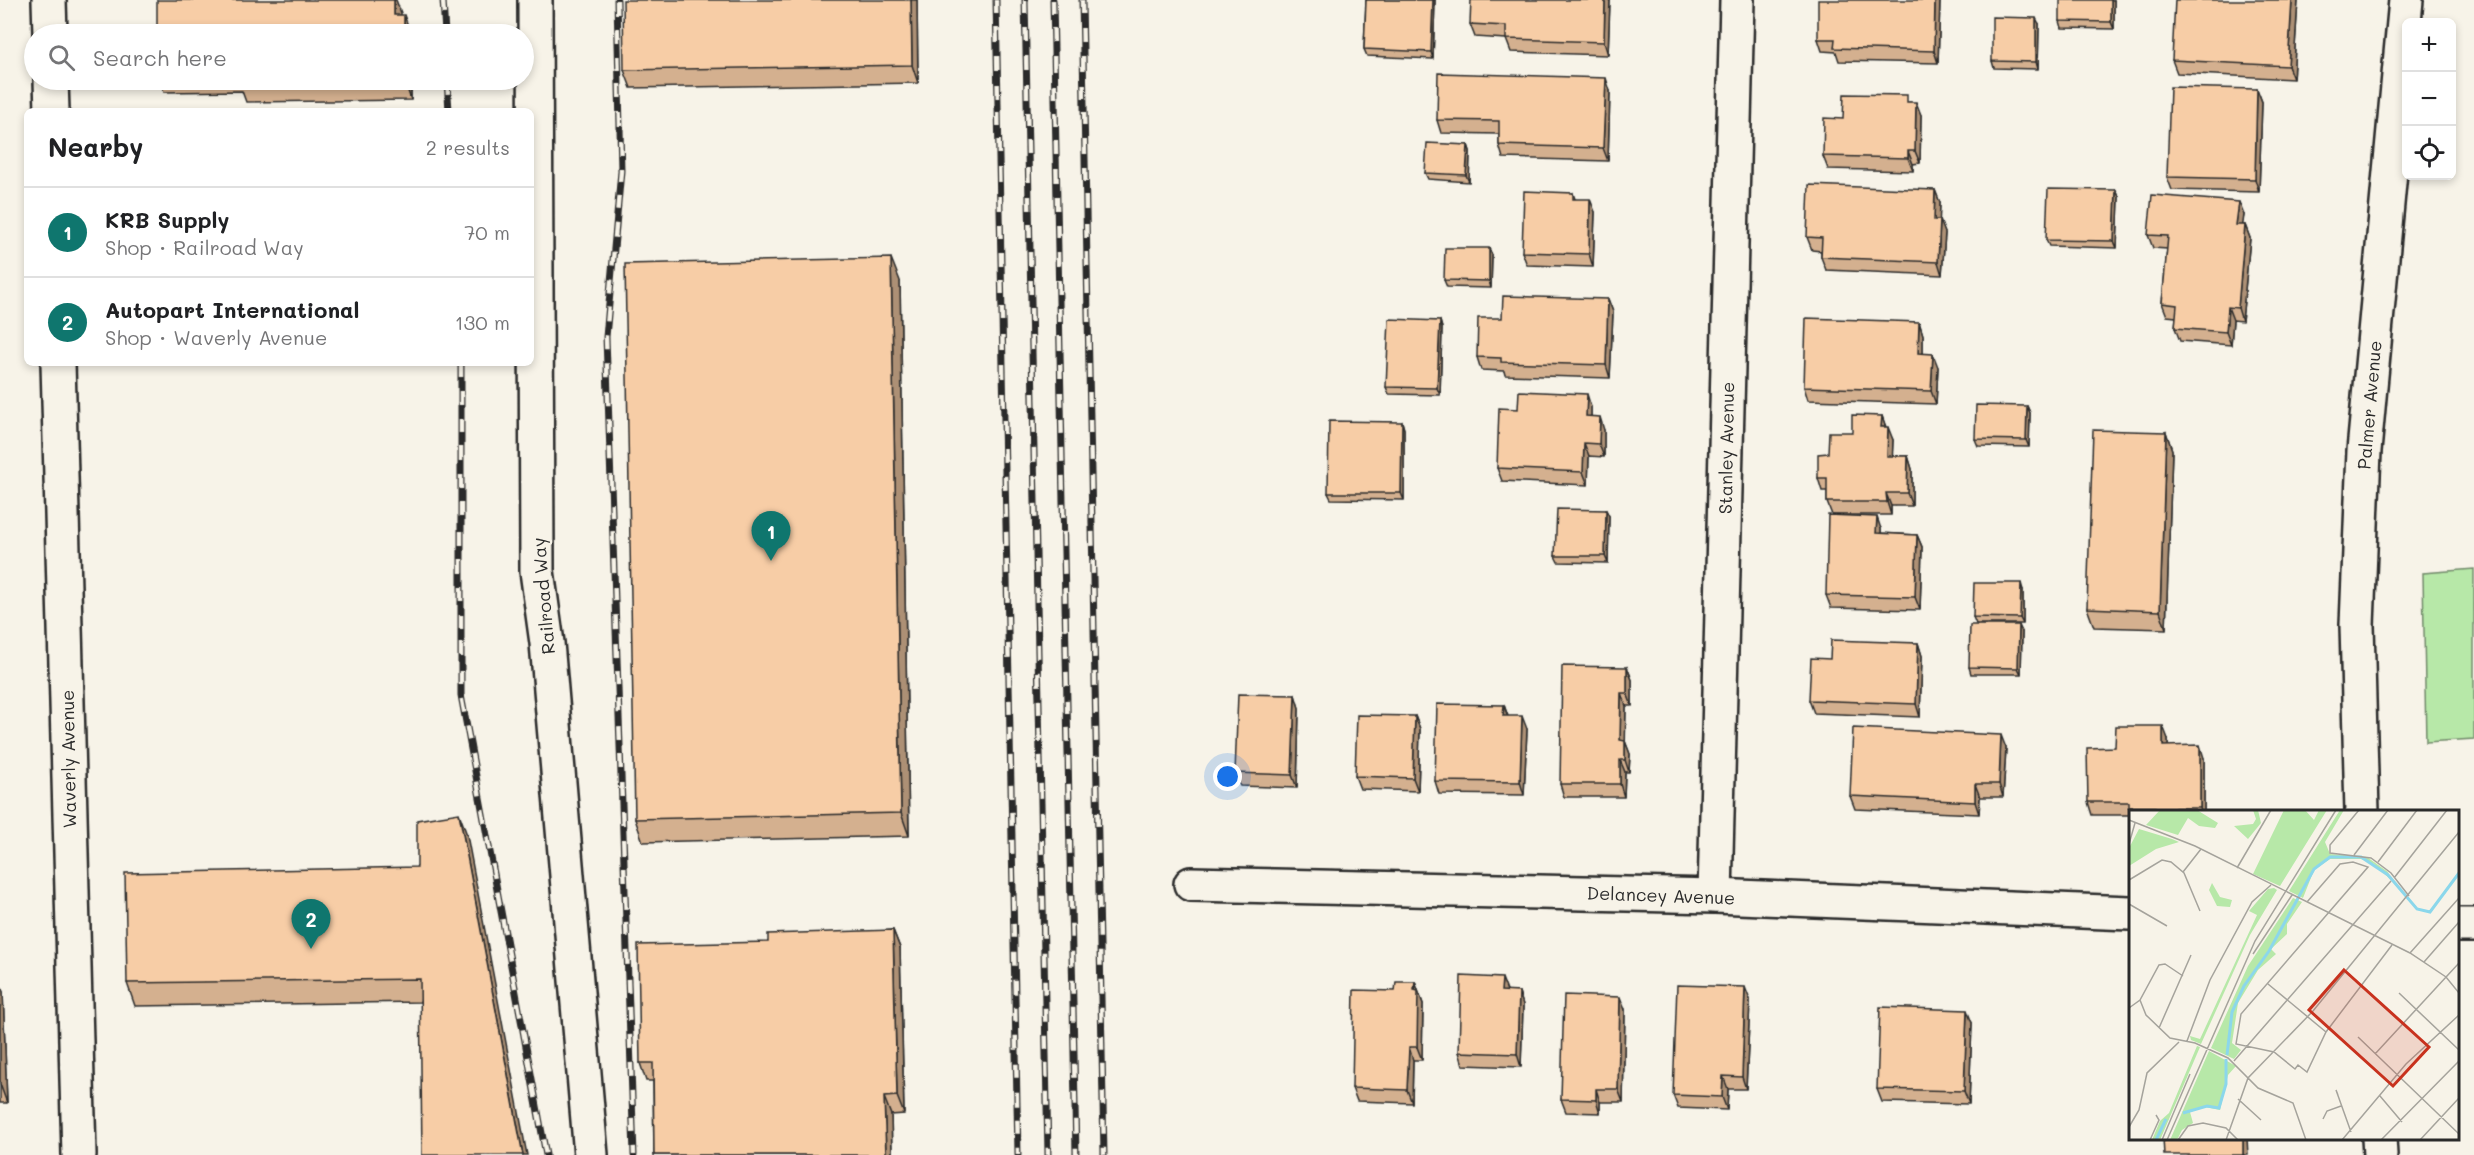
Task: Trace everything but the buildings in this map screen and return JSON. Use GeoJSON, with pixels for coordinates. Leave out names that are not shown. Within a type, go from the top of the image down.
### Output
{"type":"FeatureCollection","features":[{"type":"Feature","properties":{"kind":"street"},"geometry":{"type":"LineString","coordinates":[[49,0],[50,24]]}},
{"type":"Feature","properties":{"kind":"street","name":"Railroad Way"},"geometry":{"type":"LineString","coordinates":[[534,0],[537,571],[547,643],[591,1155]]}},
{"type":"Feature","properties":{"kind":"street","name":"Stanley Avenue"},"geometry":{"type":"LineString","coordinates":[[1715,896],[1737,0]]}},
{"type":"Feature","properties":{"kind":"street","name":"Palmer Avenue"},"geometry":{"type":"LineString","coordinates":[[2362,810],[2357,625],[2364,451],[2406,0]]}},
{"type":"Feature","properties":{"kind":"street"},"geometry":{"type":"LineString","coordinates":[[51,90],[52,108]]}},
{"type":"Feature","properties":{"kind":"street","name":"Waverly Avenue"},"geometry":{"type":"LineString","coordinates":[[58,366],[79,1155]]}},
{"type":"Feature","properties":{"kind":"street","name":"Delancey Avenue"},"geometry":{"type":"LineString","coordinates":[[1191,884],[1715,896],[2129,913]]}},
{"type":"Feature","properties":{"kind":"street"},"geometry":{"type":"LineString","coordinates":[[2379,1140],[2380,1155]]}},
{"type":"Feature","properties":{"kind":"green space"},"geometry":{"type":"Polygon","coordinates":[[[2474,569],[2474,739],[2426,742],[2423,573],[2474,569]]]}},
{"type":"Feature","properties":{"kind":"railway"},"geometry":{"type":"LineString","coordinates":[[443,0],[444,24]]}},
{"type":"Feature","properties":{"kind":"railway"},"geometry":{"type":"LineString","coordinates":[[617,0],[621,171],[606,337],[634,1155]]}},
{"type":"Feature","properties":{"kind":"railway"},"geometry":{"type":"LineString","coordinates":[[996,0],[1018,1155]]}},
{"type":"Feature","properties":{"kind":"railway"},"geometry":{"type":"LineString","coordinates":[[1025,0],[1048,1155]]}},
{"type":"Feature","properties":{"kind":"railway"},"geometry":{"type":"LineString","coordinates":[[1053,0],[1076,1155]]}},
{"type":"Feature","properties":{"kind":"railway"},"geometry":{"type":"LineString","coordinates":[[1082,0],[1104,1155]]}},
{"type":"Feature","properties":{"kind":"railway"},"geometry":{"type":"LineString","coordinates":[[448,90],[449,108]]}},
{"type":"Feature","properties":{"kind":"railway"},"geometry":{"type":"LineString","coordinates":[[461,366],[461,695],[546,1155]]}},
{"type":"Feature","properties":{"kind":"place","name":"KRB Supply"},"geometry":{"type":"Point","coordinates":[771,561]}},
{"type":"Feature","properties":{"kind":"place","name":"Autopart International"},"geometry":{"type":"Point","coordinates":[311,949]}}]}
